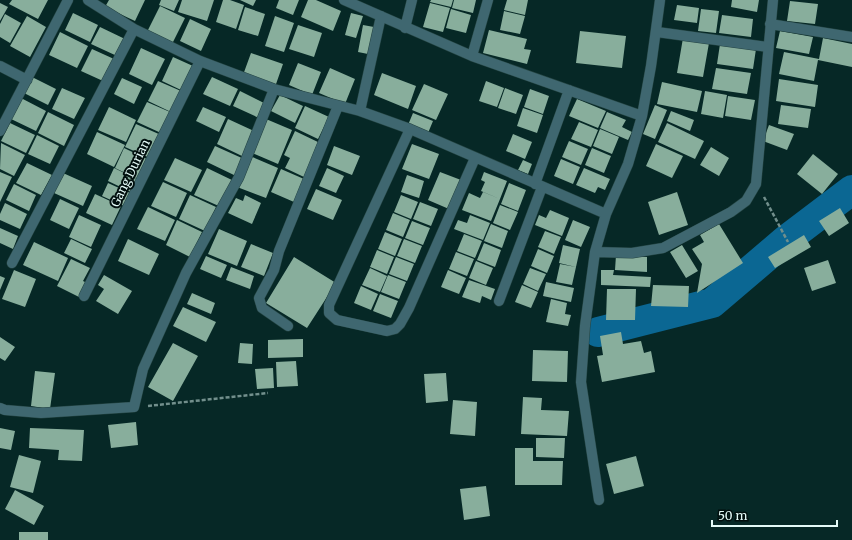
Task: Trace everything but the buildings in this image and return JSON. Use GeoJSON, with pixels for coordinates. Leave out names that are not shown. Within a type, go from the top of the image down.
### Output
{"type":"FeatureCollection","features":[{"type":"Feature","properties":{"kind":"street"},"geometry":{"type":"LineString","coordinates":[[0,131],[68,0]]}},
{"type":"Feature","properties":{"kind":"street"},"geometry":{"type":"LineString","coordinates":[[88,0],[134,29],[200,61],[274,89],[360,111],[410,129],[606,214]]}},
{"type":"Feature","properties":{"kind":"street"},"geometry":{"type":"LineString","coordinates":[[344,0],[472,56],[642,116]]}},
{"type":"Feature","properties":{"kind":"street"},"geometry":{"type":"LineString","coordinates":[[406,28],[412,0]]}},
{"type":"Feature","properties":{"kind":"street"},"geometry":{"type":"LineString","coordinates":[[472,56],[488,0]]}},
{"type":"Feature","properties":{"kind":"street"},"geometry":{"type":"LineString","coordinates":[[599,500],[581,382],[585,326],[595,252],[606,214],[628,164],[642,116],[657,32],[660,0]]}},
{"type":"Feature","properties":{"kind":"street"},"geometry":{"type":"LineString","coordinates":[[595,252],[632,253],[662,248],[731,212],[746,201],[756,184],[773,0]]}},
{"type":"Feature","properties":{"kind":"street"},"geometry":{"type":"LineString","coordinates":[[360,111],[381,16]]}},
{"type":"Feature","properties":{"kind":"street"},"geometry":{"type":"LineString","coordinates":[[770,24],[852,37]]}},
{"type":"Feature","properties":{"kind":"street"},"geometry":{"type":"LineString","coordinates":[[12,263],[134,29]]}},
{"type":"Feature","properties":{"kind":"street"},"geometry":{"type":"LineString","coordinates":[[657,32],[768,47]]}},
{"type":"Feature","properties":{"kind":"street","name":"Gang Durian"},"geometry":{"type":"LineString","coordinates":[[84,296],[200,61]]}},
{"type":"Feature","properties":{"kind":"street"},"geometry":{"type":"LineString","coordinates":[[0,66],[27,80]]}},
{"type":"Feature","properties":{"kind":"street"},"geometry":{"type":"LineString","coordinates":[[0,408],[5,410],[41,413],[134,408],[143,369],[186,273],[239,177],[274,89]]}},
{"type":"Feature","properties":{"kind":"street"},"geometry":{"type":"LineString","coordinates":[[500,301],[569,90]]}},
{"type":"Feature","properties":{"kind":"street"},"geometry":{"type":"LineString","coordinates":[[288,326],[262,308],[259,298],[274,270],[279,251],[338,106]]}},
{"type":"Feature","properties":{"kind":"street"},"geometry":{"type":"LineString","coordinates":[[410,129],[330,305],[329,313],[337,320],[381,331],[391,331],[400,324],[409,308],[475,158]]}},
{"type":"Feature","properties":{"kind":"path"},"geometry":{"type":"LineString","coordinates":[[756,184],[788,242]]}},
{"type":"Feature","properties":{"kind":"path"},"geometry":{"type":"LineString","coordinates":[[134,408],[268,393]]}},
{"type":"Feature","properties":{"kind":"waterway"},"geometry":{"type":"LineString","coordinates":[[598,332],[712,303],[786,240],[852,190]]}}]}
